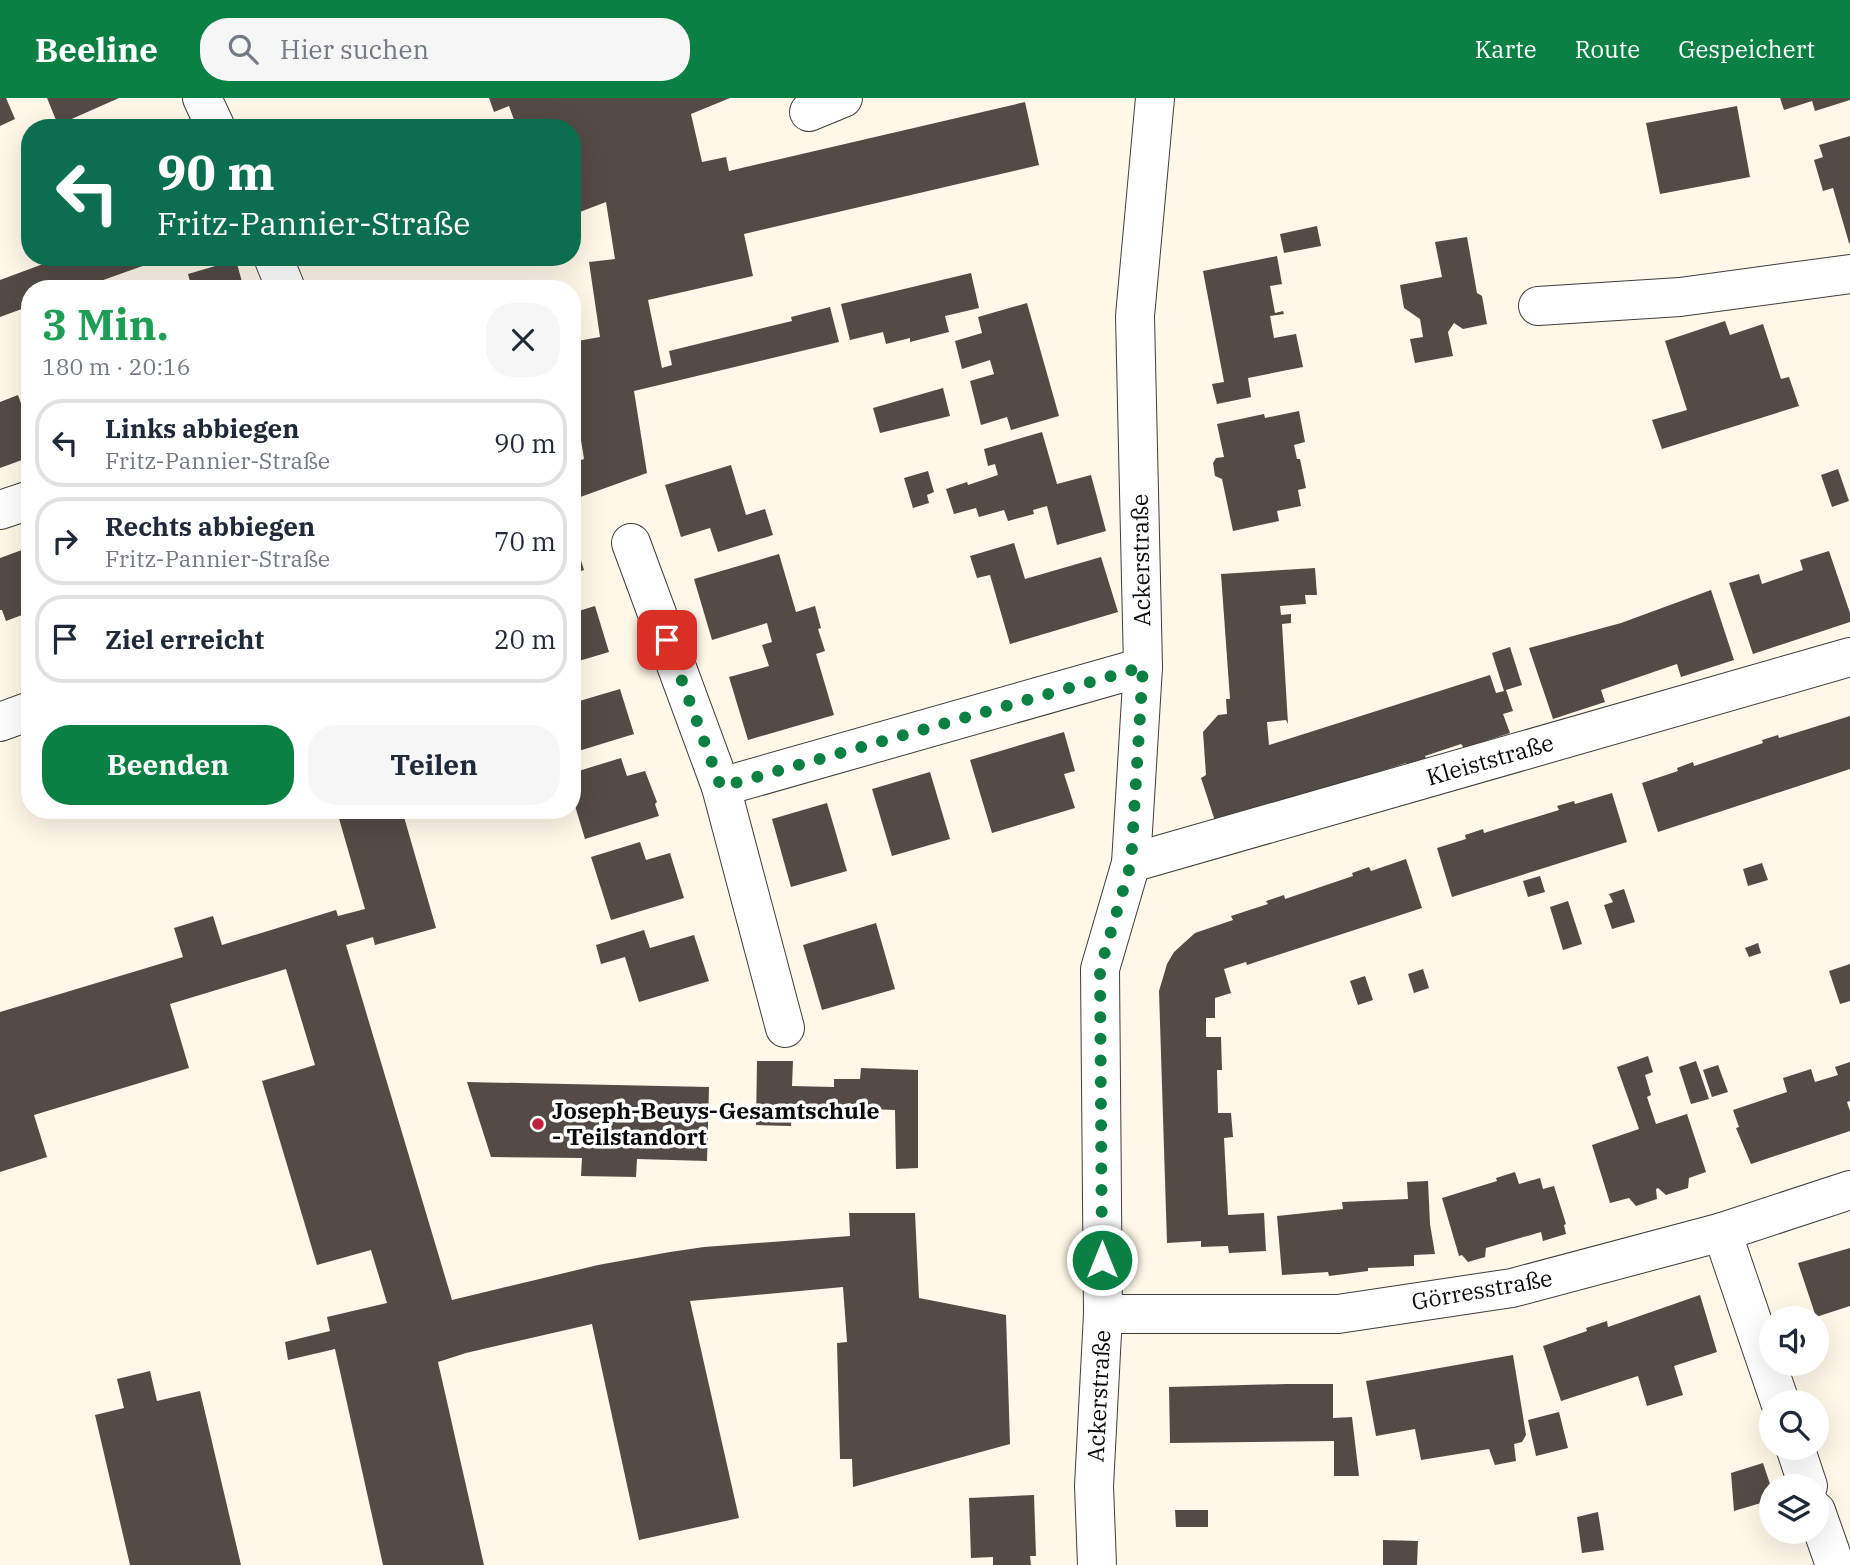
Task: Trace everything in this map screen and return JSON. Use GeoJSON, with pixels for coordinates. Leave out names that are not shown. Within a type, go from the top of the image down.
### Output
{"type":"FeatureCollection","features":[{"type":"Feature","properties":{"kind":"street"},"geometry":{"type":"LineString","coordinates":[[202,98],[212,119]]}},
{"type":"Feature","properties":{"kind":"street","name":"Ackerstraße"},"geometry":{"type":"LineString","coordinates":[[1097,1565],[1094,1486],[1102,1314],[1100,969],[1131,863],[1143,667],[1135,316],[1155,98]]}},
{"type":"Feature","properties":{"kind":"street"},"geometry":{"type":"LineString","coordinates":[[1538,306],[1680,297],[1850,274]]}},
{"type":"Feature","properties":{"kind":"street"},"geometry":{"type":"LineString","coordinates":[[0,510],[21,503]]}},
{"type":"Feature","properties":{"kind":"street"},"geometry":{"type":"LineString","coordinates":[[631,543],[721,787],[785,1028]]}},
{"type":"Feature","properties":{"kind":"street","name":"Kleiststraße"},"geometry":{"type":"LineString","coordinates":[[1131,863],[1850,657]]}},
{"type":"Feature","properties":{"kind":"street"},"geometry":{"type":"LineString","coordinates":[[721,787],[1143,667]]}},
{"type":"Feature","properties":{"kind":"street"},"geometry":{"type":"LineString","coordinates":[[0,722],[21,714]]}},
{"type":"Feature","properties":{"kind":"street","name":"Görresstraße"},"geometry":{"type":"LineString","coordinates":[[1102,1314],[1338,1314],[1512,1288],[1722,1232],[1850,1191]]}},
{"type":"Feature","properties":{"kind":"street"},"geometry":{"type":"LineString","coordinates":[[1722,1232],[1776,1390]]}},
{"type":"Feature","properties":{"kind":"street"},"geometry":{"type":"LineString","coordinates":[[1828,1544],[1835,1565]]}},
{"type":"Feature","properties":{"kind":"building"},"geometry":{"type":"Polygon","coordinates":[[[0,98],[6,98],[15,119],[0,126],[0,98]]]}},
{"type":"Feature","properties":{"kind":"building"},"geometry":{"type":"Polygon","coordinates":[[[47,98],[119,98],[72,119],[56,119],[47,98]]]}},
{"type":"Feature","properties":{"kind":"building"},"geometry":{"type":"Polygon","coordinates":[[[489,98],[730,98],[691,114],[702,162],[726,157],[729,171],[1025,102],[1039,165],[744,234],[753,276],[648,300],[662,368],[672,365],[669,351],[792,321],[791,317],[830,307],[839,342],[634,391],[647,473],[581,497],[581,460],[584,459],[581,440],[581,340],[600,337],[589,262],[615,259],[606,202],[581,212],[581,119],[514,119],[509,106],[494,112],[489,98]]]}},
{"type":"Feature","properties":{"kind":"building"},"geometry":{"type":"Polygon","coordinates":[[[1780,98],[1850,100],[1815,111],[1812,101],[1784,110],[1780,98]]]}},
{"type":"Feature","properties":{"kind":"building"},"geometry":{"type":"Polygon","coordinates":[[[1737,106],[1750,177],[1660,194],[1646,123],[1737,106]]]}},
{"type":"Feature","properties":{"kind":"building"},"geometry":{"type":"Polygon","coordinates":[[[1850,136],[1849,243],[1833,188],[1823,191],[1814,160],[1823,157],[1819,145],[1850,136]]]}},
{"type":"Feature","properties":{"kind":"building"},"geometry":{"type":"Polygon","coordinates":[[[1317,226],[1321,246],[1284,253],[1280,234],[1317,226]]]}},
{"type":"Feature","properties":{"kind":"building"},"geometry":{"type":"Polygon","coordinates":[[[1467,237],[1477,293],[1482,296],[1487,324],[1463,329],[1454,323],[1448,332],[1453,356],[1415,363],[1410,339],[1423,337],[1420,319],[1404,308],[1400,285],[1442,277],[1435,242],[1467,237]]]}},
{"type":"Feature","properties":{"kind":"building"},"geometry":{"type":"Polygon","coordinates":[[[1277,256],[1282,284],[1270,286],[1275,313],[1283,311],[1284,314],[1270,316],[1274,338],[1296,334],[1303,367],[1248,378],[1251,397],[1217,404],[1212,384],[1224,382],[1203,271],[1277,256]]]}},
{"type":"Feature","properties":{"kind":"building"},"geometry":{"type":"Polygon","coordinates":[[[38,266],[143,266],[103,280],[21,280],[21,309],[0,317],[0,280],[38,266]]]}},
{"type":"Feature","properties":{"kind":"building"},"geometry":{"type":"Polygon","coordinates":[[[215,266],[238,266],[242,280],[190,280],[188,274],[215,266]]]}},
{"type":"Feature","properties":{"kind":"building"},"geometry":{"type":"Polygon","coordinates":[[[971,273],[979,308],[945,316],[949,332],[910,342],[910,338],[886,344],[883,332],[850,340],[841,304],[971,273]]]}},
{"type":"Feature","properties":{"kind":"building"},"geometry":{"type":"Polygon","coordinates":[[[1027,303],[1059,416],[1011,430],[1007,417],[981,425],[970,381],[994,374],[990,360],[962,369],[955,341],[982,333],[978,317],[1027,303]]]}},
{"type":"Feature","properties":{"kind":"building"},"geometry":{"type":"Polygon","coordinates":[[[1725,321],[1730,335],[1763,324],[1781,379],[1789,377],[1799,406],[1662,449],[1652,420],[1687,410],[1665,341],[1725,321]]]}},
{"type":"Feature","properties":{"kind":"building"},"geometry":{"type":"Polygon","coordinates":[[[943,388],[950,416],[880,433],[873,408],[943,388]]]}},
{"type":"Feature","properties":{"kind":"building"},"geometry":{"type":"Polygon","coordinates":[[[18,395],[21,403],[21,460],[0,468],[0,402],[18,395]]]}},
{"type":"Feature","properties":{"kind":"building"},"geometry":{"type":"Polygon","coordinates":[[[1299,411],[1305,442],[1294,445],[1306,488],[1298,490],[1301,506],[1277,511],[1279,521],[1233,531],[1222,479],[1215,476],[1213,463],[1216,458],[1224,457],[1217,424],[1264,414],[1265,418],[1299,411]]]}},
{"type":"Feature","properties":{"kind":"building"},"geometry":{"type":"Polygon","coordinates":[[[1042,432],[1057,484],[1091,475],[1106,531],[1057,545],[1047,506],[1033,510],[1034,514],[1008,521],[1004,510],[979,517],[976,508],[954,514],[946,489],[998,475],[995,464],[988,466],[984,449],[1042,432]]]}},
{"type":"Feature","properties":{"kind":"building"},"geometry":{"type":"Polygon","coordinates":[[[731,465],[746,515],[765,509],[773,535],[718,552],[710,528],[681,537],[665,485],[731,465]]]}},
{"type":"Feature","properties":{"kind":"building"},"geometry":{"type":"Polygon","coordinates":[[[1838,469],[1849,501],[1832,507],[1821,475],[1838,469]]]}},
{"type":"Feature","properties":{"kind":"building"},"geometry":{"type":"Polygon","coordinates":[[[928,471],[934,492],[927,495],[929,503],[913,508],[904,478],[928,471]]]}},
{"type":"Feature","properties":{"kind":"building"},"geometry":{"type":"Polygon","coordinates":[[[1014,543],[1025,579],[1101,557],[1118,612],[1010,644],[990,575],[977,578],[970,556],[1014,543]]]}},
{"type":"Feature","properties":{"kind":"building"},"geometry":{"type":"Polygon","coordinates":[[[21,550],[21,615],[6,621],[0,610],[0,558],[21,550]]]}},
{"type":"Feature","properties":{"kind":"building"},"geometry":{"type":"Polygon","coordinates":[[[1829,551],[1850,613],[1850,622],[1753,654],[1729,583],[1759,574],[1762,584],[1803,570],[1800,560],[1829,551]]]}},
{"type":"Feature","properties":{"kind":"building"},"geometry":{"type":"Polygon","coordinates":[[[779,554],[796,612],[815,606],[825,651],[816,654],[834,715],[748,740],[729,677],[769,666],[762,645],[772,642],[767,623],[712,640],[694,579],[779,554]]]}},
{"type":"Feature","properties":{"kind":"building"},"geometry":{"type":"Polygon","coordinates":[[[1315,568],[1317,595],[1305,595],[1306,604],[1280,606],[1281,615],[1291,614],[1291,623],[1282,624],[1288,724],[1286,720],[1267,722],[1269,745],[1490,675],[1496,693],[1504,691],[1492,653],[1510,647],[1522,685],[1506,690],[1513,711],[1503,714],[1510,733],[1464,748],[1461,744],[1425,756],[1426,759],[1216,824],[1201,778],[1206,775],[1203,732],[1218,715],[1227,714],[1226,699],[1230,699],[1221,574],[1315,568]]]}},
{"type":"Feature","properties":{"kind":"building"},"geometry":{"type":"Polygon","coordinates":[[[1711,590],[1734,660],[1681,677],[1677,664],[1601,690],[1605,702],[1553,719],[1529,648],[1621,623],[1711,590]]]}},
{"type":"Feature","properties":{"kind":"building"},"geometry":{"type":"Polygon","coordinates":[[[595,606],[609,652],[581,660],[581,610],[595,606]]]}},
{"type":"Feature","properties":{"kind":"building"},"geometry":{"type":"Polygon","coordinates":[[[620,689],[634,734],[581,750],[581,701],[620,689]]]}},
{"type":"Feature","properties":{"kind":"building"},"geometry":{"type":"Polygon","coordinates":[[[1850,716],[1850,769],[1658,832],[1642,783],[1678,771],[1677,768],[1693,762],[1694,766],[1763,743],[1762,740],[1778,735],[1779,738],[1850,716]]]}},
{"type":"Feature","properties":{"kind":"building"},"geometry":{"type":"Polygon","coordinates":[[[1064,732],[1075,771],[1064,774],[1075,808],[992,833],[970,760],[1064,732]]]}},
{"type":"Feature","properties":{"kind":"building"},"geometry":{"type":"Polygon","coordinates":[[[621,758],[627,776],[645,771],[657,802],[655,804],[659,816],[585,839],[579,819],[581,770],[621,758]]]}},
{"type":"Feature","properties":{"kind":"building"},"geometry":{"type":"Polygon","coordinates":[[[930,772],[950,839],[892,856],[872,789],[930,772]]]}},
{"type":"Feature","properties":{"kind":"building"},"geometry":{"type":"Polygon","coordinates":[[[1612,793],[1627,842],[1452,897],[1437,848],[1466,839],[1465,835],[1483,829],[1484,833],[1559,810],[1557,806],[1574,801],[1575,804],[1612,793]]]}},
{"type":"Feature","properties":{"kind":"building"},"geometry":{"type":"Polygon","coordinates":[[[827,803],[847,871],[791,887],[772,819],[827,803]]]}},
{"type":"Feature","properties":{"kind":"building"},"geometry":{"type":"Polygon","coordinates":[[[339,819],[405,819],[436,928],[375,945],[373,937],[346,945],[452,1300],[598,1265],[670,1252],[850,1236],[849,1213],[915,1213],[919,1298],[1006,1315],[1010,1444],[853,1487],[852,1459],[840,1459],[837,1343],[847,1342],[843,1287],[690,1301],[739,1518],[639,1540],[592,1324],[438,1362],[484,1565],[383,1565],[335,1349],[288,1360],[285,1342],[330,1331],[327,1317],[387,1303],[371,1250],[317,1265],[262,1081],[315,1065],[286,969],[170,1004],[189,1068],[34,1115],[47,1157],[0,1172],[0,1012],[183,957],[174,928],[213,916],[222,945],[336,910],[338,916],[365,909],[339,819]]]}},
{"type":"Feature","properties":{"kind":"building"},"geometry":{"type":"Polygon","coordinates":[[[640,842],[646,860],[670,853],[684,898],[611,920],[591,857],[640,842]]]}},
{"type":"Feature","properties":{"kind":"building"},"geometry":{"type":"Polygon","coordinates":[[[1406,859],[1422,908],[1247,965],[1246,962],[1224,969],[1231,993],[1215,998],[1215,1018],[1206,1018],[1206,1037],[1221,1037],[1222,1070],[1217,1070],[1218,1113],[1231,1113],[1233,1137],[1224,1138],[1228,1215],[1264,1213],[1266,1251],[1229,1253],[1228,1246],[1201,1247],[1201,1241],[1167,1243],[1159,991],[1167,964],[1174,952],[1195,933],[1233,920],[1231,916],[1268,904],[1266,901],[1284,895],[1285,899],[1353,876],[1352,873],[1369,867],[1371,871],[1406,859]]]}},
{"type":"Feature","properties":{"kind":"building"},"geometry":{"type":"Polygon","coordinates":[[[1762,863],[1768,880],[1748,886],[1743,869],[1762,863]]]}},
{"type":"Feature","properties":{"kind":"building"},"geometry":{"type":"Polygon","coordinates":[[[1540,876],[1545,892],[1528,897],[1523,881],[1540,876]]]}},
{"type":"Feature","properties":{"kind":"building"},"geometry":{"type":"Polygon","coordinates":[[[1624,889],[1635,922],[1612,929],[1604,905],[1613,902],[1609,894],[1624,889]]]}},
{"type":"Feature","properties":{"kind":"building"},"geometry":{"type":"Polygon","coordinates":[[[1568,901],[1582,944],[1563,950],[1550,907],[1568,901]]]}},
{"type":"Feature","properties":{"kind":"building"},"geometry":{"type":"Polygon","coordinates":[[[876,923],[895,989],[822,1010],[803,945],[876,923]]]}},
{"type":"Feature","properties":{"kind":"building"},"geometry":{"type":"Polygon","coordinates":[[[644,930],[650,948],[694,935],[709,981],[639,1002],[625,957],[601,964],[596,945],[644,930]]]}},
{"type":"Feature","properties":{"kind":"building"},"geometry":{"type":"Polygon","coordinates":[[[1758,943],[1761,953],[1749,957],[1745,948],[1758,943]]]}},
{"type":"Feature","properties":{"kind":"building"},"geometry":{"type":"Polygon","coordinates":[[[1850,964],[1850,1001],[1840,1004],[1829,971],[1850,964]]]}},
{"type":"Feature","properties":{"kind":"building"},"geometry":{"type":"Polygon","coordinates":[[[1423,969],[1429,988],[1414,993],[1408,974],[1423,969]]]}},
{"type":"Feature","properties":{"kind":"building"},"geometry":{"type":"Polygon","coordinates":[[[1365,976],[1373,1000],[1358,1005],[1350,981],[1365,976]]]}},
{"type":"Feature","properties":{"kind":"building"},"geometry":{"type":"Polygon","coordinates":[[[1648,1056],[1653,1072],[1645,1075],[1651,1095],[1647,1097],[1656,1124],[1687,1114],[1706,1172],[1689,1178],[1688,1188],[1666,1195],[1658,1188],[1657,1199],[1636,1206],[1629,1198],[1610,1203],[1592,1145],[1639,1129],[1617,1067],[1648,1056]]]}},
{"type":"Feature","properties":{"kind":"building"},"geometry":{"type":"Polygon","coordinates":[[[757,1061],[793,1061],[792,1086],[834,1087],[834,1079],[860,1079],[861,1068],[918,1070],[918,1168],[896,1169],[895,1110],[792,1106],[791,1126],[756,1125],[757,1061]]]}},
{"type":"Feature","properties":{"kind":"building"},"geometry":{"type":"Polygon","coordinates":[[[1696,1061],[1709,1099],[1691,1104],[1679,1067],[1696,1061]]]}},
{"type":"Feature","properties":{"kind":"building"},"geometry":{"type":"Polygon","coordinates":[[[1850,1062],[1850,1101],[1847,1102],[1850,1131],[1751,1164],[1736,1128],[1739,1127],[1733,1110],[1787,1092],[1783,1078],[1811,1069],[1815,1082],[1838,1075],[1835,1067],[1850,1062]]]}},
{"type":"Feature","properties":{"kind":"building"},"geometry":{"type":"Polygon","coordinates":[[[1718,1065],[1728,1092],[1712,1097],[1703,1070],[1718,1065]]]}},
{"type":"Feature","properties":{"kind":"building"},"geometry":{"type":"Polygon","coordinates":[[[467,1082],[709,1087],[707,1161],[637,1159],[636,1177],[581,1176],[582,1158],[491,1157],[467,1082]]]}},
{"type":"Feature","properties":{"kind":"building"},"geometry":{"type":"Polygon","coordinates":[[[1515,1172],[1519,1184],[1540,1178],[1543,1189],[1554,1186],[1566,1224],[1566,1234],[1543,1241],[1541,1232],[1486,1248],[1485,1257],[1468,1262],[1462,1255],[1459,1256],[1442,1198],[1497,1181],[1496,1178],[1515,1172]]]}},
{"type":"Feature","properties":{"kind":"building"},"geometry":{"type":"Polygon","coordinates":[[[1428,1181],[1430,1224],[1435,1254],[1414,1255],[1414,1266],[1368,1268],[1368,1271],[1329,1276],[1328,1272],[1282,1275],[1277,1216],[1343,1209],[1342,1202],[1408,1199],[1407,1182],[1428,1181]]]}},
{"type":"Feature","properties":{"kind":"building"},"geometry":{"type":"Polygon","coordinates":[[[1850,1248],[1850,1306],[1829,1313],[1829,1306],[1812,1306],[1798,1263],[1850,1248]]]}},
{"type":"Feature","properties":{"kind":"building"},"geometry":{"type":"Polygon","coordinates":[[[1700,1295],[1717,1352],[1674,1366],[1683,1395],[1647,1406],[1638,1376],[1561,1401],[1543,1346],[1607,1321],[1608,1327],[1700,1295]]]}},
{"type":"Feature","properties":{"kind":"building"},"geometry":{"type":"Polygon","coordinates":[[[1513,1355],[1526,1435],[1522,1442],[1514,1444],[1516,1461],[1495,1465],[1489,1449],[1421,1460],[1415,1429],[1376,1436],[1366,1381],[1513,1355]]]}},
{"type":"Feature","properties":{"kind":"building"},"geometry":{"type":"Polygon","coordinates":[[[150,1371],[157,1401],[200,1391],[241,1565],[130,1565],[95,1415],[124,1408],[117,1379],[150,1371]]]}},
{"type":"Feature","properties":{"kind":"building"},"geometry":{"type":"Polygon","coordinates":[[[1333,1384],[1333,1418],[1352,1417],[1359,1476],[1334,1476],[1334,1441],[1170,1443],[1169,1387],[1333,1384]]]}},
{"type":"Feature","properties":{"kind":"building"},"geometry":{"type":"Polygon","coordinates":[[[1559,1412],[1568,1448],[1536,1456],[1528,1420],[1559,1412]]]}},
{"type":"Feature","properties":{"kind":"building"},"geometry":{"type":"Polygon","coordinates":[[[1763,1463],[1767,1474],[1759,1474],[1759,1504],[1734,1511],[1731,1473],[1763,1463]]]}},
{"type":"Feature","properties":{"kind":"building"},"geometry":{"type":"Polygon","coordinates":[[[1034,1495],[1036,1556],[1030,1556],[1031,1565],[993,1565],[993,1557],[971,1558],[969,1498],[1034,1495]]]}},
{"type":"Feature","properties":{"kind":"building"},"geometry":{"type":"Polygon","coordinates":[[[1175,1510],[1208,1510],[1208,1527],[1176,1527],[1175,1510]]]}},
{"type":"Feature","properties":{"kind":"building"},"geometry":{"type":"Polygon","coordinates":[[[1598,1512],[1604,1550],[1582,1553],[1577,1517],[1598,1512]]]}},
{"type":"Feature","properties":{"kind":"building"},"geometry":{"type":"Polygon","coordinates":[[[1383,1540],[1418,1541],[1417,1565],[1383,1565],[1383,1540]]]}},
{"type":"Feature","properties":{"kind":"place","name":"Joseph-Beuys-Gesamtschule - Teilstandort"},"geometry":{"type":"Point","coordinates":[538,1124]}},
{"type":"Feature","properties":{"kind":"route"},"geometry":{"type":"LineString","coordinates":[[667,640],[721,787],[1143,667],[1131,863],[1100,969],[1102,1260]]}}]}
